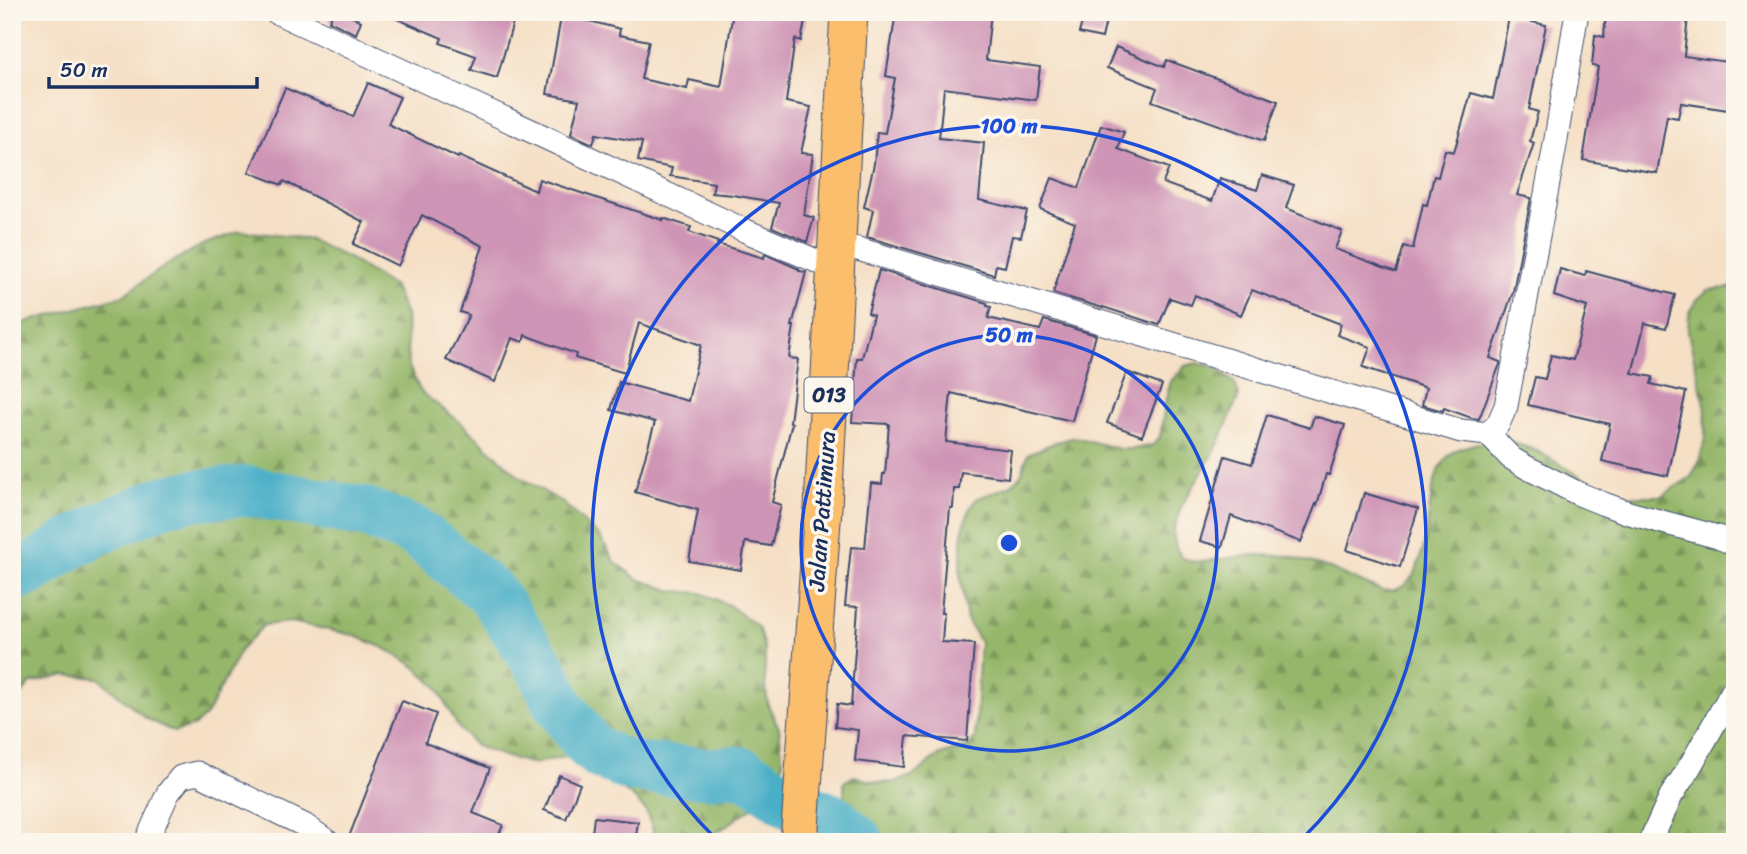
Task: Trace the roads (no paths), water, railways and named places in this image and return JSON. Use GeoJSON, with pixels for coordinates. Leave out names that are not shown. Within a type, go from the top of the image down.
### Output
{"type":"FeatureCollection","features":[{"type":"Feature","properties":{"kind":"main road","name":"Jalan Pattimura"},"geometry":{"type":"LineString","coordinates":[[800,837],[823,507],[849,12]]}},
{"type":"Feature","properties":{"kind":"street"},"geometry":{"type":"LineString","coordinates":[[276,12],[746,232],[836,258],[858,249],[1461,430],[1488,434],[1511,458],[1577,493],[1629,513],[1735,544]]}},
{"type":"Feature","properties":{"kind":"street"},"geometry":{"type":"LineString","coordinates":[[1488,434],[1498,424],[1506,406],[1577,12]]}},
{"type":"Feature","properties":{"kind":"street"},"geometry":{"type":"LineString","coordinates":[[1650,842],[1671,796],[1735,687]]}},
{"type":"Feature","properties":{"kind":"street"},"geometry":{"type":"LineString","coordinates":[[146,842],[168,793],[181,777],[197,773],[303,825],[328,842]]}},
{"type":"Feature","properties":{"kind":"waterway"},"geometry":{"type":"LineString","coordinates":[[12,578],[103,527],[164,501],[195,495],[248,491],[364,512],[416,532],[492,594],[543,671],[559,705],[584,739],[602,755],[629,766],[651,769],[742,772],[789,802],[833,819],[859,842]]}}]}
